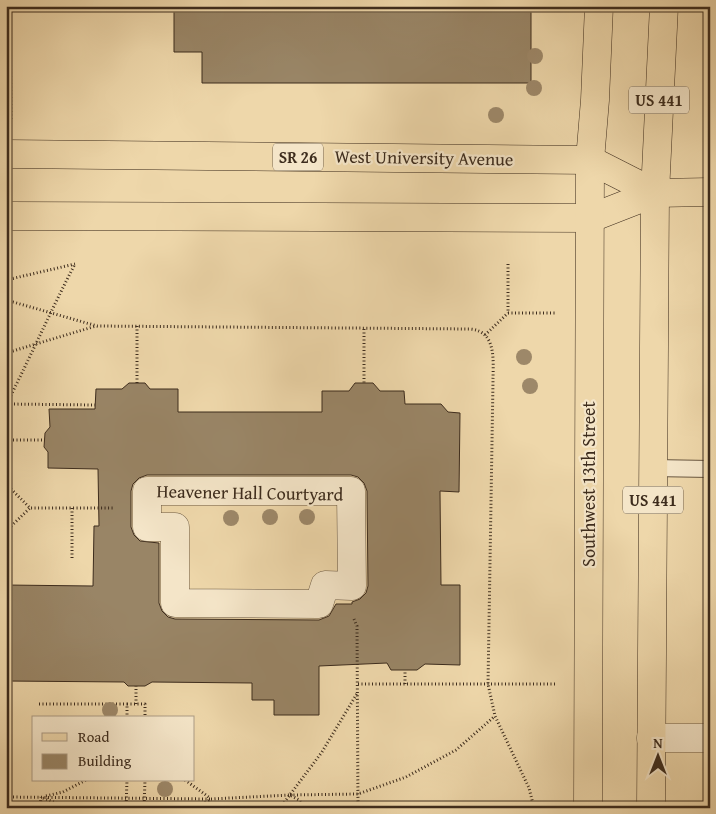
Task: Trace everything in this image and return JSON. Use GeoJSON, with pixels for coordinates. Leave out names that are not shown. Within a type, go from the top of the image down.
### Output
{"type":"FeatureCollection","features":[{"type":"Feature","properties":{"kind":"main road","name":"Southwest 13th Street"},"geometry":{"type":"LineString","coordinates":[[588,808],[590,160],[600,6]]}},
{"type":"Feature","properties":{"kind":"main road","name":"US 441"},"geometry":{"type":"LineString","coordinates":[[651,808],[654,193],[664,6]]}},
{"type":"Feature","properties":{"kind":"main road","name":"West University Avenue"},"geometry":{"type":"LineString","coordinates":[[9,154],[590,160],[654,193]]}},
{"type":"Feature","properties":{"kind":"main road","name":"West University Avenue"},"geometry":{"type":"LineString","coordinates":[[6,216],[591,218],[654,193],[710,192]]}},
{"type":"Feature","properties":{"kind":"street","name":"Heavener Hall Courtyard"},"geometry":{"type":"LineString","coordinates":[[147,491],[351,491],[352,586],[336,585],[325,585],[319,604],[175,603],[175,527],[147,527],[147,491]]}},
{"type":"Feature","properties":{"kind":"street"},"geometry":{"type":"LineString","coordinates":[[651,738],[710,738]]}},
{"type":"Feature","properties":{"kind":"lane"},"geometry":{"type":"LineString","coordinates":[[653,468],[710,468]]}},
{"type":"Feature","properties":{"kind":"path"},"geometry":{"type":"LineString","coordinates":[[9,154],[10,6]]}},
{"type":"Feature","properties":{"kind":"path"},"geometry":{"type":"LineString","coordinates":[[6,280],[75,264],[6,405],[95,405]]}},
{"type":"Feature","properties":{"kind":"path"},"geometry":{"type":"LineString","coordinates":[[485,336],[508,313],[508,264]]}},
{"type":"Feature","properties":{"kind":"path"},"geometry":{"type":"LineString","coordinates":[[6,300],[97,326],[470,329],[476,330],[485,336],[491,345],[493,353],[488,684],[496,716],[530,788],[534,808]]}},
{"type":"Feature","properties":{"kind":"path"},"geometry":{"type":"LineString","coordinates":[[508,313],[556,314]]}},
{"type":"Feature","properties":{"kind":"path"},"geometry":{"type":"LineString","coordinates":[[6,354],[97,326]]}},
{"type":"Feature","properties":{"kind":"path"},"geometry":{"type":"LineString","coordinates":[[137,326],[137,383]]}},
{"type":"Feature","properties":{"kind":"path"},"geometry":{"type":"LineString","coordinates":[[364,329],[364,383]]}},
{"type":"Feature","properties":{"kind":"path"},"geometry":{"type":"LineString","coordinates":[[6,440],[45,440]]}},
{"type":"Feature","properties":{"kind":"path"},"geometry":{"type":"LineString","coordinates":[[6,484],[30,508]]}},
{"type":"Feature","properties":{"kind":"path"},"geometry":{"type":"LineString","coordinates":[[6,531],[30,508],[147,508]]}},
{"type":"Feature","properties":{"kind":"path"},"geometry":{"type":"LineString","coordinates":[[72,508],[72,559]]}},
{"type":"Feature","properties":{"kind":"path"},"geometry":{"type":"LineString","coordinates":[[336,585],[358,626],[358,808]]}},
{"type":"Feature","properties":{"kind":"path"},"geometry":{"type":"LineString","coordinates":[[405,684],[406,670]]}},
{"type":"Feature","properties":{"kind":"path"},"geometry":{"type":"LineString","coordinates":[[358,684],[558,684]]}},
{"type":"Feature","properties":{"kind":"path"},"geometry":{"type":"LineString","coordinates":[[136,686],[136,704]]}},
{"type":"Feature","properties":{"kind":"path"},"geometry":{"type":"LineString","coordinates":[[280,808],[322,752],[358,692]]}},
{"type":"Feature","properties":{"kind":"path"},"geometry":{"type":"LineString","coordinates":[[39,704],[145,704],[145,716]]}},
{"type":"Feature","properties":{"kind":"path"},"geometry":{"type":"LineString","coordinates":[[127,704],[127,716]]}},
{"type":"Feature","properties":{"kind":"path"},"geometry":{"type":"LineString","coordinates":[[6,797],[211,798],[358,794],[406,777],[456,750],[496,716]]}},
{"type":"Feature","properties":{"kind":"path"},"geometry":{"type":"LineString","coordinates":[[40,797],[63,792],[82,782]]}},
{"type":"Feature","properties":{"kind":"path"},"geometry":{"type":"LineString","coordinates":[[126,782],[126,808]]}},
{"type":"Feature","properties":{"kind":"path"},"geometry":{"type":"LineString","coordinates":[[144,808],[145,782]]}},
{"type":"Feature","properties":{"kind":"path"},"geometry":{"type":"LineString","coordinates":[[189,782],[211,798]]}},
{"type":"Feature","properties":{"kind":"path"},"geometry":{"type":"LineString","coordinates":[[290,795],[299,800],[304,808]]}},
{"type":"Feature","properties":{"kind":"path"},"geometry":{"type":"LineString","coordinates":[[40,797],[40,808]]}},
{"type":"Feature","properties":{"kind":"path"},"geometry":{"type":"LineString","coordinates":[[40,797],[69,808]]}},
{"type":"Feature","properties":{"kind":"path"},"geometry":{"type":"LineString","coordinates":[[196,808],[211,798]]}},
{"type":"Feature","properties":{"kind":"building"},"geometry":{"type":"Polygon","coordinates":[[[174,6],[531,6],[531,83],[202,83],[202,52],[174,52],[174,6]]]}},
{"type":"Feature","properties":{"kind":"building"},"geometry":{"type":"Polygon","coordinates":[[[129,383],[145,383],[150,389],[178,389],[178,412],[322,412],[322,391],[349,391],[355,383],[373,383],[380,391],[404,391],[405,404],[441,404],[448,412],[460,413],[459,492],[440,491],[441,585],[460,585],[460,665],[425,664],[417,670],[391,670],[387,663],[319,666],[319,715],[274,715],[274,700],[252,700],[252,683],[152,682],[145,686],[128,686],[124,682],[6,681],[6,585],[93,586],[94,526],[99,526],[98,469],[48,468],[48,452],[44,447],[45,433],[50,427],[49,409],[95,409],[96,389],[122,389],[129,383]],[[147,475],[139,478],[133,484],[131,491],[131,527],[134,535],[140,541],[159,543],[159,603],[162,611],[168,617],[175,619],[319,620],[329,616],[336,604],[352,604],[352,602],[360,599],[366,593],[368,586],[367,491],[364,483],[358,477],[351,475],[147,475]]]}}]}
